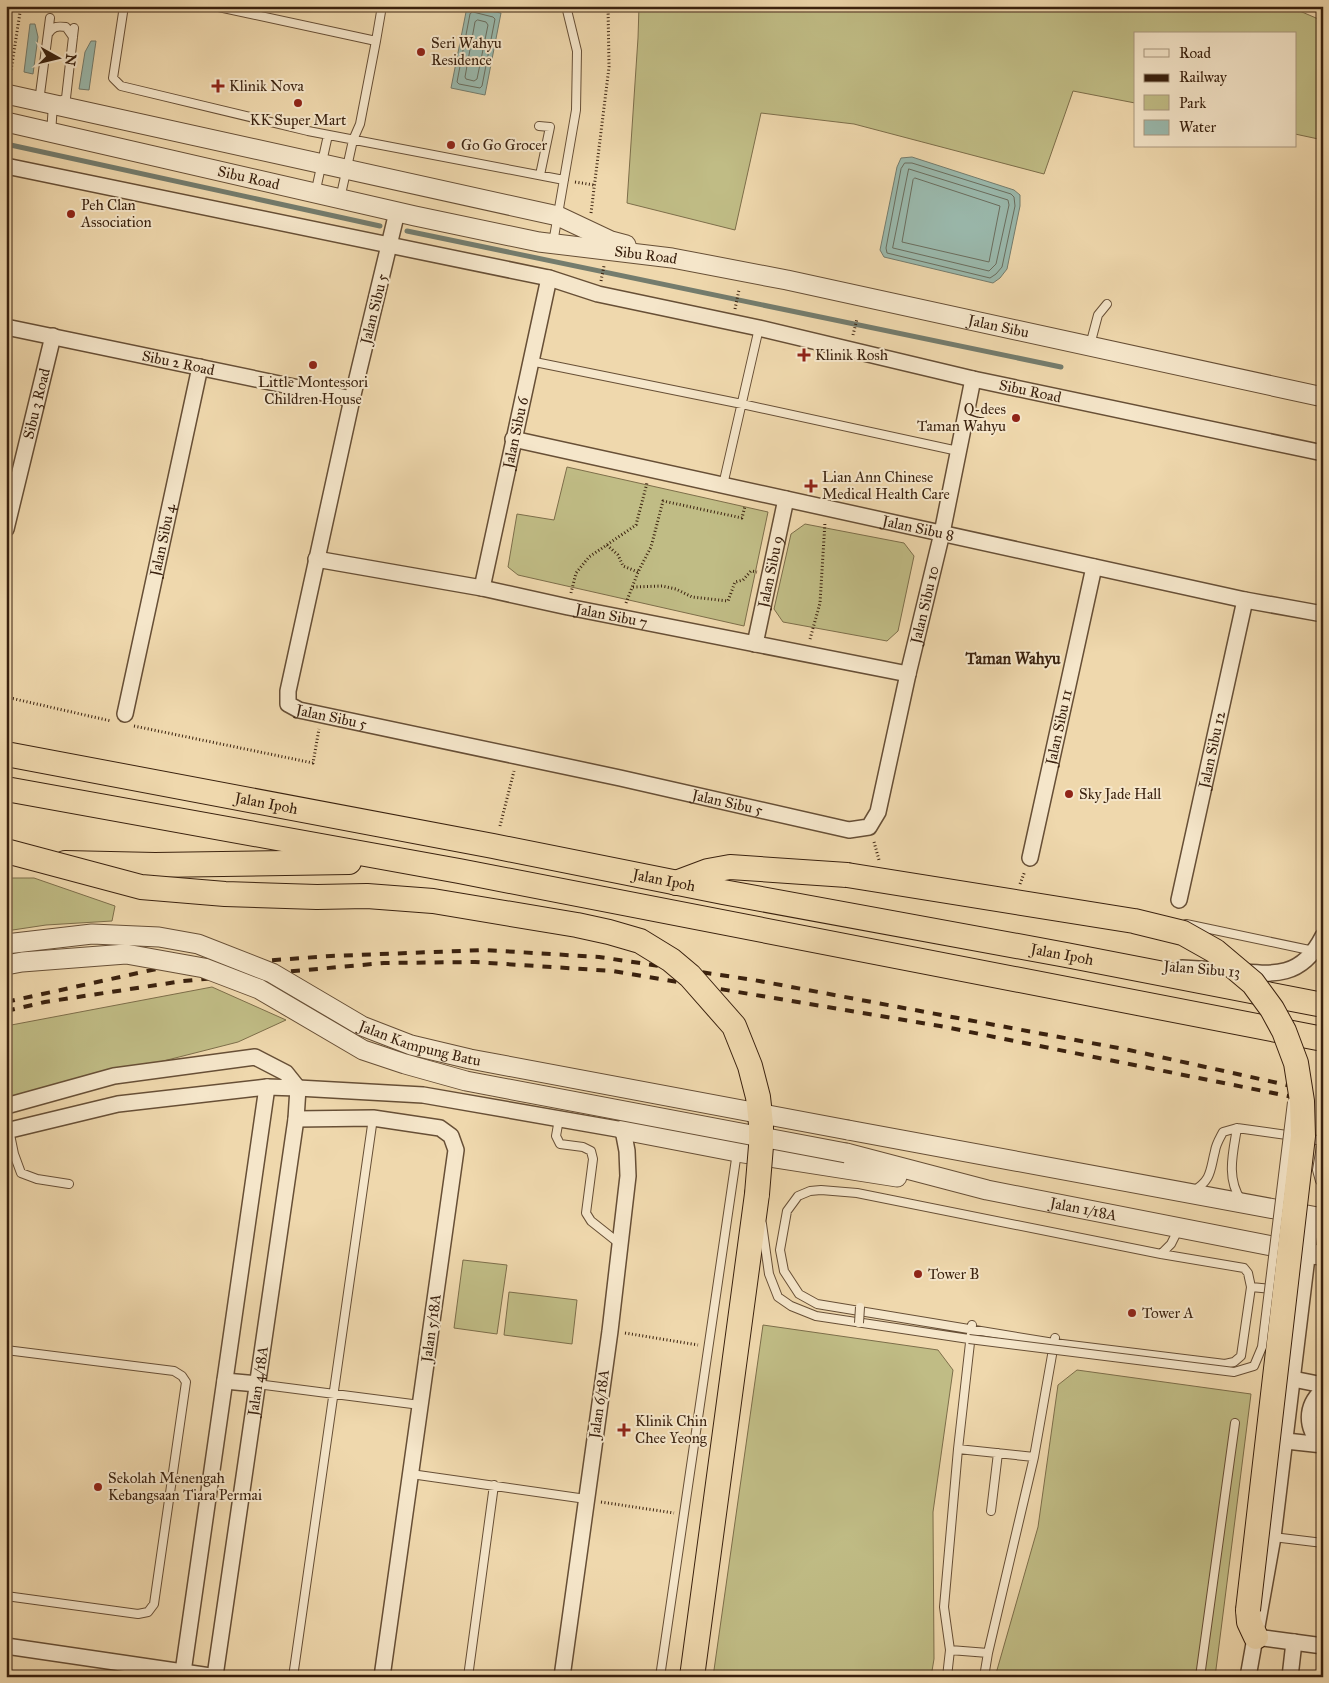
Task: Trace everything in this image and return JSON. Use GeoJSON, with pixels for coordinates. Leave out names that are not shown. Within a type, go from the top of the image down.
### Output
{"type":"FeatureCollection","features":[{"type":"Feature","properties":{"kind":"highway","name":"Jalan Ipoh"},"geometry":{"type":"LineString","coordinates":[[6,754],[1323,1005]]}},
{"type":"Feature","properties":{"kind":"highway","name":"Jalan Ipoh"},"geometry":{"type":"LineString","coordinates":[[6,789],[408,861],[1323,1039]]}},
{"type":"Feature","properties":{"kind":"highway"},"geometry":{"type":"LineString","coordinates":[[6,851],[141,887],[225,894],[317,897],[367,896],[433,901],[609,932],[640,942],[671,960],[690,976],[734,1026],[750,1066],[758,1097],[762,1124],[762,1146],[692,1677]]}},
{"type":"Feature","properties":{"kind":"highway"},"geometry":{"type":"LineString","coordinates":[[6,861],[155,865],[408,861]]}},
{"type":"Feature","properties":{"kind":"highway"},"geometry":{"type":"LineString","coordinates":[[676,883],[708,871],[730,866],[847,875],[1134,921],[1183,933],[1215,951],[1253,983],[1272,1009],[1284,1031],[1296,1063],[1302,1101],[1303,1136],[1248,1610],[1249,1622],[1256,1637]]}},
{"type":"Feature","properties":{"kind":"street","name":"Sibu Road"},"geometry":{"type":"LineString","coordinates":[[7,94],[558,216],[611,241],[672,258]]}},
{"type":"Feature","properties":{"kind":"street","name":"Sibu Road"},"geometry":{"type":"LineString","coordinates":[[6,122],[340,200],[553,244],[672,258]]}},
{"type":"Feature","properties":{"kind":"street","name":"Sibu Road"},"geometry":{"type":"LineString","coordinates":[[6,166],[390,247],[549,278],[598,294],[759,328],[973,379],[1323,453]]}},
{"type":"Feature","properties":{"kind":"street","name":"Jalan Sibu 5"},"geometry":{"type":"LineString","coordinates":[[397,212],[316,559],[288,691],[288,704],[298,710],[321,716],[517,756],[849,830],[869,827]]}},
{"type":"Feature","properties":{"kind":"street","name":"Jalan Sibu"},"geometry":{"type":"LineString","coordinates":[[672,258],[786,280],[1323,397]]}},
{"type":"Feature","properties":{"kind":"street","name":"Jalan Sibu 6"},"geometry":{"type":"LineString","coordinates":[[482,588],[549,278]]}},
{"type":"Feature","properties":{"kind":"street","name":"Sibu 2 Road"},"geometry":{"type":"LineString","coordinates":[[6,327],[352,399]]}},
{"type":"Feature","properties":{"kind":"street","name":"Sibu 3 Road"},"geometry":{"type":"LineString","coordinates":[[6,529],[53,336]]}},
{"type":"Feature","properties":{"kind":"street","name":"Jalan Sibu 4"},"geometry":{"type":"LineString","coordinates":[[123,720],[200,367]]}},
{"type":"Feature","properties":{"kind":"street","name":"Jalan Sibu 10"},"geometry":{"type":"LineString","coordinates":[[869,827],[878,812],[908,674],[942,533],[973,379]]}},
{"type":"Feature","properties":{"kind":"street","name":"Jalan Sibu 8"},"geometry":{"type":"LineString","coordinates":[[513,439],[1245,600],[1323,614]]}},
{"type":"Feature","properties":{"kind":"street","name":"Jalan Sibu 9"},"geometry":{"type":"LineString","coordinates":[[755,644],[786,499]]}},
{"type":"Feature","properties":{"kind":"street","name":"Jalan Sibu 7"},"geometry":{"type":"LineString","coordinates":[[316,559],[482,588],[620,618],[908,674]]}},
{"type":"Feature","properties":{"kind":"street","name":"Jalan Sibu 11"},"geometry":{"type":"LineString","coordinates":[[1030,858],[1094,567]]}},
{"type":"Feature","properties":{"kind":"street","name":"Jalan Sibu 12"},"geometry":{"type":"LineString","coordinates":[[1179,900],[1245,600]]}},
{"type":"Feature","properties":{"kind":"street","name":"Jalan Kampung Batu"},"geometry":{"type":"LineString","coordinates":[[6,944],[92,934],[159,936],[198,944],[272,973],[362,1026],[411,1045],[480,1061],[1189,1194]]}},
{"type":"Feature","properties":{"kind":"street","name":"Jalan Sibu 13"},"geometry":{"type":"LineString","coordinates":[[1066,955],[1184,968],[1267,974],[1286,971],[1303,962],[1314,951],[1323,936]]}},
{"type":"Feature","properties":{"kind":"street","name":"Jalan Kampung Batu"},"geometry":{"type":"LineString","coordinates":[[6,965],[126,954],[204,968],[259,989],[363,1050],[405,1064],[466,1081],[846,1154]]}},
{"type":"Feature","properties":{"kind":"street"},"geometry":{"type":"LineString","coordinates":[[6,1106],[114,1076],[254,1057],[286,1072],[298,1088]]}},
{"type":"Feature","properties":{"kind":"street"},"geometry":{"type":"LineString","coordinates":[[183,1672],[267,1087]]}},
{"type":"Feature","properties":{"kind":"street"},"geometry":{"type":"LineString","coordinates":[[8,1131],[118,1104],[267,1087],[423,1095],[737,1152],[857,1183],[988,1190]]}},
{"type":"Feature","properties":{"kind":"street","name":"Jalan 4/18A"},"geometry":{"type":"LineString","coordinates":[[216,1677],[296,1119],[298,1088]]}},
{"type":"Feature","properties":{"kind":"street","name":"Jalan 5/18A"},"geometry":{"type":"LineString","coordinates":[[296,1119],[373,1118],[440,1128],[451,1136],[456,1150],[382,1677]]}},
{"type":"Feature","properties":{"kind":"street","name":"Jalan 6/18A"},"geometry":{"type":"LineString","coordinates":[[562,1677],[610,1331],[628,1176],[627,1151],[623,1130]]}},
{"type":"Feature","properties":{"kind":"street","name":"Jalan 1/18A"},"geometry":{"type":"LineString","coordinates":[[846,1154],[988,1190],[1316,1255]]}},
{"type":"Feature","properties":{"kind":"street"},"geometry":{"type":"LineString","coordinates":[[1189,1194],[1318,1217],[1316,1255],[1293,1379],[1273,1537],[1248,1677]]}},
{"type":"Feature","properties":{"kind":"street"},"geometry":{"type":"LineString","coordinates":[[1293,1379],[1323,1384]]}},
{"type":"Feature","properties":{"kind":"street"},"geometry":{"type":"LineString","coordinates":[[225,1381],[257,1384]]}},
{"type":"Feature","properties":{"kind":"street"},"geometry":{"type":"LineString","coordinates":[[1323,1390],[1312,1402],[1309,1417],[1313,1432],[1323,1445]]}},
{"type":"Feature","properties":{"kind":"street"},"geometry":{"type":"LineString","coordinates":[[1286,1441],[1323,1445]]}},
{"type":"Feature","properties":{"kind":"street"},"geometry":{"type":"LineString","coordinates":[[1256,1637],[1323,1646]]}},
{"type":"Feature","properties":{"kind":"street"},"geometry":{"type":"LineString","coordinates":[[1290,1677],[1294,1642]]}},
{"type":"Feature","properties":{"kind":"street"},"geometry":{"type":"LineString","coordinates":[[6,1646],[154,1673],[183,1672],[216,1677]]}},
{"type":"Feature","properties":{"kind":"lane"},"geometry":{"type":"LineString","coordinates":[[124,6],[113,78],[121,86],[328,135],[564,180]]}},
{"type":"Feature","properties":{"kind":"lane"},"geometry":{"type":"LineString","coordinates":[[214,6],[376,41]]}},
{"type":"Feature","properties":{"kind":"lane"},"geometry":{"type":"LineString","coordinates":[[340,200],[353,140],[360,124],[382,6]]}},
{"type":"Feature","properties":{"kind":"lane"},"geometry":{"type":"LineString","coordinates":[[553,244],[576,110],[577,51],[566,6]]}},
{"type":"Feature","properties":{"kind":"lane"},"geometry":{"type":"LineString","coordinates":[[50,18],[40,94],[53,105]]}},
{"type":"Feature","properties":{"kind":"lane"},"geometry":{"type":"LineString","coordinates":[[48,34],[52,28],[57,26],[66,27],[73,37]]}},
{"type":"Feature","properties":{"kind":"lane"},"geometry":{"type":"LineString","coordinates":[[53,105],[66,98],[74,28]]}},
{"type":"Feature","properties":{"kind":"lane"},"geometry":{"type":"LineString","coordinates":[[51,134],[53,105]]}},
{"type":"Feature","properties":{"kind":"lane"},"geometry":{"type":"LineString","coordinates":[[539,126],[550,127],[540,175]]}},
{"type":"Feature","properties":{"kind":"lane"},"geometry":{"type":"LineString","coordinates":[[315,194],[328,135]]}},
{"type":"Feature","properties":{"kind":"lane"},"geometry":{"type":"LineString","coordinates":[[1089,346],[1098,315],[1107,304]]}},
{"type":"Feature","properties":{"kind":"lane"},"geometry":{"type":"LineString","coordinates":[[723,485],[759,328]]}},
{"type":"Feature","properties":{"kind":"lane"},"geometry":{"type":"LineString","coordinates":[[530,361],[742,404],[958,451]]}},
{"type":"Feature","properties":{"kind":"lane"},"geometry":{"type":"LineString","coordinates":[[1174,922],[1314,951]]}},
{"type":"Feature","properties":{"kind":"lane"},"geometry":{"type":"LineString","coordinates":[[757,1194],[770,1274],[778,1297],[791,1306],[816,1316],[1234,1372],[1254,1366],[1262,1347],[1296,1063]]}},
{"type":"Feature","properties":{"kind":"lane"},"geometry":{"type":"LineString","coordinates":[[6,1115],[8,1131],[20,1173],[37,1179],[69,1184]]}},
{"type":"Feature","properties":{"kind":"lane"},"geometry":{"type":"LineString","coordinates":[[293,1677],[373,1118]]}},
{"type":"Feature","properties":{"kind":"lane"},"geometry":{"type":"LineString","coordinates":[[559,1119],[556,1136],[560,1144],[591,1150],[593,1159],[586,1212],[591,1221],[620,1244]]}},
{"type":"Feature","properties":{"kind":"lane"},"geometry":{"type":"LineString","coordinates":[[1237,1128],[1231,1178],[1235,1192],[1243,1204]]}},
{"type":"Feature","properties":{"kind":"lane"},"geometry":{"type":"LineString","coordinates":[[1189,1194],[1202,1186],[1210,1175],[1215,1148],[1223,1132],[1237,1128],[1322,1141],[1317,1170],[1320,1181],[1323,1182]]}},
{"type":"Feature","properties":{"kind":"lane"},"geometry":{"type":"LineString","coordinates":[[660,1677],[737,1152]]}},
{"type":"Feature","properties":{"kind":"lane"},"geometry":{"type":"LineString","coordinates":[[857,1183],[1161,1254],[1244,1268],[1248,1273],[1251,1287],[1243,1347],[1241,1356],[1234,1362],[1225,1364],[1055,1341],[817,1304],[799,1294],[784,1272],[780,1250],[787,1211],[798,1196],[810,1191],[857,1183]]}},
{"type":"Feature","properties":{"kind":"lane"},"geometry":{"type":"LineString","coordinates":[[1161,1254],[1171,1244],[1179,1228]]}},
{"type":"Feature","properties":{"kind":"lane"},"geometry":{"type":"LineString","coordinates":[[1251,1287],[1272,1289],[1278,1286],[1284,1249]]}},
{"type":"Feature","properties":{"kind":"lane"},"geometry":{"type":"LineString","coordinates":[[858,1322],[860,1308]]}},
{"type":"Feature","properties":{"kind":"lane"},"geometry":{"type":"LineString","coordinates":[[947,1677],[950,1650],[944,1607],[958,1449],[972,1327]]}},
{"type":"Feature","properties":{"kind":"lane"},"geometry":{"type":"LineString","coordinates":[[984,1677],[1034,1457],[1055,1341]]}},
{"type":"Feature","properties":{"kind":"lane"},"geometry":{"type":"LineString","coordinates":[[6,1350],[174,1371],[182,1376],[186,1382],[154,1604],[148,1612],[138,1614],[6,1596]]}},
{"type":"Feature","properties":{"kind":"lane"},"geometry":{"type":"LineString","coordinates":[[1127,1359],[1128,1350]]}},
{"type":"Feature","properties":{"kind":"lane"},"geometry":{"type":"LineString","coordinates":[[257,1384],[420,1405]]}},
{"type":"Feature","properties":{"kind":"lane"},"geometry":{"type":"LineString","coordinates":[[1200,1677],[1235,1423]]}},
{"type":"Feature","properties":{"kind":"lane"},"geometry":{"type":"LineString","coordinates":[[958,1449],[1034,1457]]}},
{"type":"Feature","properties":{"kind":"lane"},"geometry":{"type":"LineString","coordinates":[[991,1511],[998,1453]]}},
{"type":"Feature","properties":{"kind":"lane"},"geometry":{"type":"LineString","coordinates":[[411,1474],[586,1499]]}},
{"type":"Feature","properties":{"kind":"lane"},"geometry":{"type":"LineString","coordinates":[[468,1677],[494,1485]]}},
{"type":"Feature","properties":{"kind":"lane"},"geometry":{"type":"LineString","coordinates":[[1273,1537],[1323,1543]]}},
{"type":"Feature","properties":{"kind":"lane"},"geometry":{"type":"LineString","coordinates":[[950,1650],[988,1653]]}},
{"type":"Feature","properties":{"kind":"path"},"geometry":{"type":"LineString","coordinates":[[7,94],[21,6]]}},
{"type":"Feature","properties":{"kind":"path"},"geometry":{"type":"LineString","coordinates":[[591,214],[609,67],[608,7],[596,6]]}},
{"type":"Feature","properties":{"kind":"path"},"geometry":{"type":"LineString","coordinates":[[575,182],[594,185]]}},
{"type":"Feature","properties":{"kind":"path"},"geometry":{"type":"LineString","coordinates":[[602,277],[604,266]]}},
{"type":"Feature","properties":{"kind":"path"},"geometry":{"type":"LineString","coordinates":[[736,306],[739,290]]}},
{"type":"Feature","properties":{"kind":"path"},"geometry":{"type":"LineString","coordinates":[[853,334],[857,319]]}},
{"type":"Feature","properties":{"kind":"path"},"geometry":{"type":"LineString","coordinates":[[568,607],[576,573],[589,557],[636,524],[651,470]]}},
{"type":"Feature","properties":{"kind":"path"},"geometry":{"type":"LineString","coordinates":[[620,618],[638,572],[651,547],[663,501],[742,518],[748,490]]}},
{"type":"Feature","properties":{"kind":"path"},"geometry":{"type":"LineString","coordinates":[[806,654],[820,603],[826,509]]}},
{"type":"Feature","properties":{"kind":"path"},"geometry":{"type":"LineString","coordinates":[[606,545],[618,555],[623,566],[638,572]]}},
{"type":"Feature","properties":{"kind":"path"},"geometry":{"type":"LineString","coordinates":[[633,587],[662,586],[676,588],[692,597],[728,601],[735,582],[743,580],[751,571],[770,573]]}},
{"type":"Feature","properties":{"kind":"path"},"geometry":{"type":"LineString","coordinates":[[6,697],[123,720],[313,763],[321,716]]}},
{"type":"Feature","properties":{"kind":"path"},"geometry":{"type":"LineString","coordinates":[[500,826],[517,756]]}},
{"type":"Feature","properties":{"kind":"path"},"geometry":{"type":"LineString","coordinates":[[610,1331],[709,1347]]}},
{"type":"Feature","properties":{"kind":"path"},"geometry":{"type":"LineString","coordinates":[[586,1499],[684,1515]]}},
{"type":"Feature","properties":{"kind":"green space"},"geometry":{"type":"Polygon","coordinates":[[[639,6],[1288,6],[1323,21],[1323,140],[1296,134],[1296,32],[1134,32],[1134,103],[1073,91],[1044,174],[854,124],[761,113],[735,230],[627,203],[639,6]]]}},
{"type":"Feature","properties":{"kind":"green space"},"geometry":{"type":"Polygon","coordinates":[[[567,467],[768,512],[744,626],[518,575],[508,567],[517,514],[554,520],[567,467]]]}},
{"type":"Feature","properties":{"kind":"green space"},"geometry":{"type":"Polygon","coordinates":[[[805,524],[904,543],[914,556],[898,631],[887,641],[783,622],[774,609],[791,534],[805,524]]]}},
{"type":"Feature","properties":{"kind":"green space"},"geometry":{"type":"Polygon","coordinates":[[[6,878],[34,878],[115,906],[112,921],[46,925],[6,931],[6,878]]]}},
{"type":"Feature","properties":{"kind":"green space"},"geometry":{"type":"Polygon","coordinates":[[[212,987],[286,1020],[238,1042],[6,1101],[6,1026],[212,987]]]}},
{"type":"Feature","properties":{"kind":"green space"},"geometry":{"type":"Polygon","coordinates":[[[463,1260],[507,1265],[497,1334],[454,1328],[463,1260]]]}},
{"type":"Feature","properties":{"kind":"green space"},"geometry":{"type":"Polygon","coordinates":[[[509,1292],[577,1300],[572,1344],[504,1335],[509,1292]]]}},
{"type":"Feature","properties":{"kind":"green space"},"geometry":{"type":"Polygon","coordinates":[[[763,1325],[938,1350],[953,1370],[933,1512],[934,1659],[931,1677],[713,1677],[763,1325]]]}},
{"type":"Feature","properties":{"kind":"green space"},"geometry":{"type":"Polygon","coordinates":[[[1077,1370],[1251,1394],[1215,1677],[995,1677],[1038,1527],[1058,1385],[1077,1370]]]}},
{"type":"Feature","properties":{"kind":"water"},"geometry":{"type":"Polygon","coordinates":[[[467,7],[501,13],[485,95],[451,88],[467,7]]]}},
{"type":"Feature","properties":{"kind":"water"},"geometry":{"type":"Polygon","coordinates":[[[30,24],[35,24],[38,37],[33,74],[24,72],[30,24]]]}},
{"type":"Feature","properties":{"kind":"water"},"geometry":{"type":"Polygon","coordinates":[[[91,41],[96,41],[89,90],[79,89],[85,52],[91,41]]]}},
{"type":"Feature","properties":{"kind":"water"},"geometry":{"type":"Polygon","coordinates":[[[912,157],[1014,190],[1020,195],[1020,206],[1007,269],[993,283],[884,257],[880,250],[897,167],[901,158],[912,157]]]}},
{"type":"Feature","properties":{"kind":"waterway"},"geometry":{"type":"LineString","coordinates":[[6,144],[380,226]]}},
{"type":"Feature","properties":{"kind":"waterway"},"geometry":{"type":"LineString","coordinates":[[407,231],[1061,367]]}},
{"type":"Feature","properties":{"kind":"railway"},"geometry":{"type":"LineString","coordinates":[[6,1002],[161,968],[331,956],[485,950],[599,957],[754,980],[1129,1050],[1323,1093]]}},
{"type":"Feature","properties":{"kind":"railway"},"geometry":{"type":"LineString","coordinates":[[6,1011],[45,1002],[183,981],[384,963],[475,962],[613,971],[940,1026],[1323,1103]]}},
{"type":"Feature","properties":{"kind":"place","name":"Seri Wahyu Residence"},"geometry":{"type":"Point","coordinates":[421,52]}},
{"type":"Feature","properties":{"kind":"place","name":"Klinik Nova"},"geometry":{"type":"Point","coordinates":[218,86]}},
{"type":"Feature","properties":{"kind":"place","name":"KK Super Mart"},"geometry":{"type":"Point","coordinates":[298,103]}},
{"type":"Feature","properties":{"kind":"place","name":"Go Go Grocer"},"geometry":{"type":"Point","coordinates":[451,145]}},
{"type":"Feature","properties":{"kind":"place","name":"Peh Clan Association"},"geometry":{"type":"Point","coordinates":[71,214]}},
{"type":"Feature","properties":{"kind":"place","name":"Klinik Rosh"},"geometry":{"type":"Point","coordinates":[804,355]}},
{"type":"Feature","properties":{"kind":"place","name":"Little Montessori Children House"},"geometry":{"type":"Point","coordinates":[313,365]}},
{"type":"Feature","properties":{"kind":"place","name":"Q-dees Taman Wahyu"},"geometry":{"type":"Point","coordinates":[1016,418]}},
{"type":"Feature","properties":{"kind":"place","name":"Lian Ann Chinese Medical Health Care"},"geometry":{"type":"Point","coordinates":[811,486]}},
{"type":"Feature","properties":{"kind":"place","name":"Sky Jade Hall"},"geometry":{"type":"Point","coordinates":[1069,794]}},
{"type":"Feature","properties":{"kind":"place","name":"Tower B"},"geometry":{"type":"Point","coordinates":[918,1274]}},
{"type":"Feature","properties":{"kind":"place","name":"Tower A"},"geometry":{"type":"Point","coordinates":[1132,1313]}},
{"type":"Feature","properties":{"kind":"place","name":"Klinik Chin Chee Yeong"},"geometry":{"type":"Point","coordinates":[624,1430]}},
{"type":"Feature","properties":{"kind":"place","name":"Sekolah Menengah Kebangsaan Tiara Permai"},"geometry":{"type":"Point","coordinates":[98,1487]}},
{"type":"Feature","properties":{"kind":"district","name":"Taman Wahyu"},"geometry":{"type":"Point","coordinates":[1013,658]}}]}
